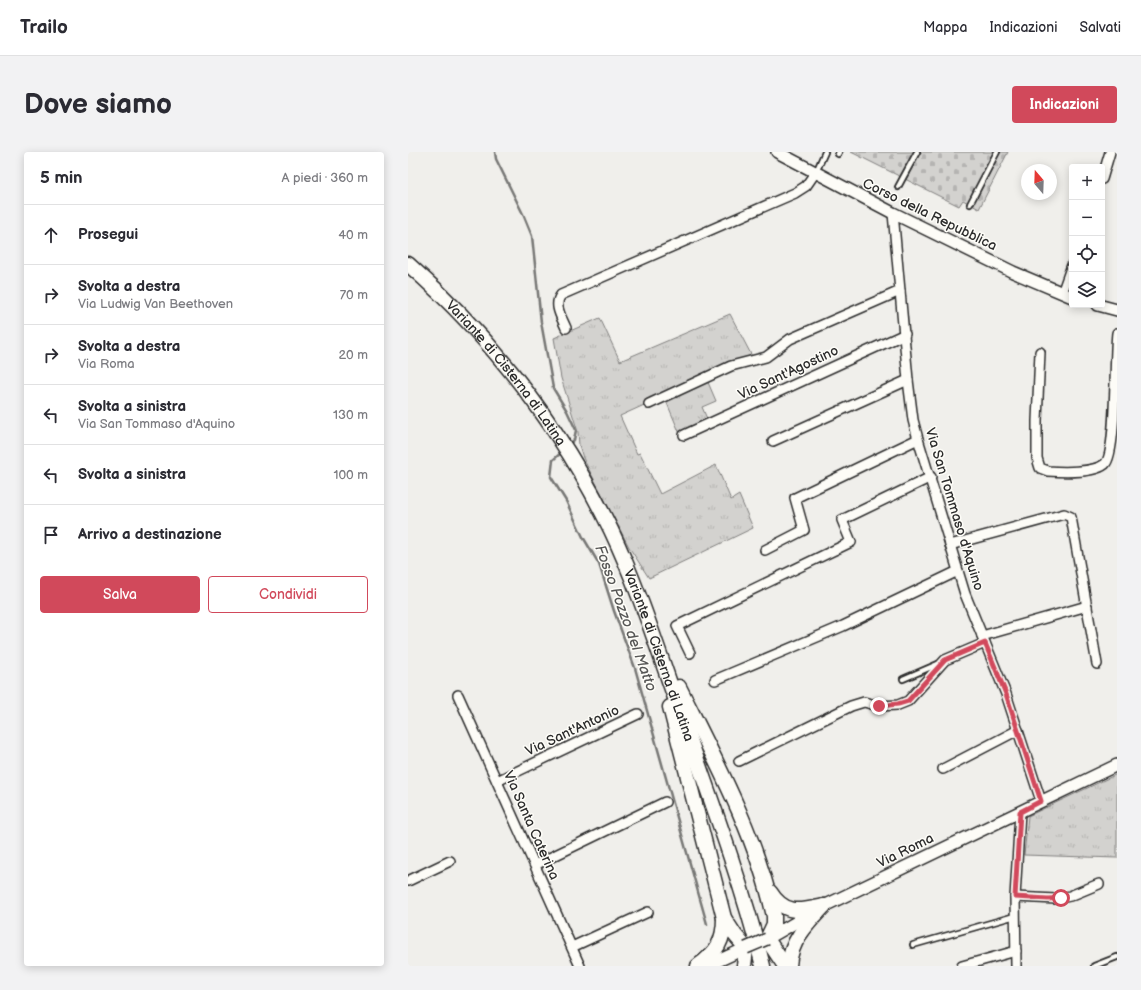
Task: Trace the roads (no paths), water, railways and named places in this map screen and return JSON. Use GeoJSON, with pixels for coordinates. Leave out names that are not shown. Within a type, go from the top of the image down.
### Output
{"type":"FeatureCollection","features":[{"type":"Feature","properties":{"kind":"main road","name":"Variante di Cisterna di Latina"},"geometry":{"type":"LineString","coordinates":[[408,264],[462,314],[519,382],[558,436],[578,467],[611,530],[633,580],[730,853],[763,966]]}},
{"type":"Feature","properties":{"kind":"main road"},"geometry":{"type":"LineString","coordinates":[[651,631],[741,815],[760,864],[775,919],[767,939],[785,966]]}},
{"type":"Feature","properties":{"kind":"main road"},"geometry":{"type":"LineString","coordinates":[[651,631],[724,918],[724,931],[719,946],[710,957],[698,966]]}},
{"type":"Feature","properties":{"kind":"main road"},"geometry":{"type":"LineString","coordinates":[[766,885],[779,903],[789,909],[800,910],[824,906]]}},
{"type":"Feature","properties":{"kind":"main road"},"geometry":{"type":"LineString","coordinates":[[789,966],[792,948],[797,938],[810,920],[824,906]]}},
{"type":"Feature","properties":{"kind":"main road"},"geometry":{"type":"LineString","coordinates":[[724,918],[746,948],[744,966]]}},
{"type":"Feature","properties":{"kind":"street","name":"Corso della Repubblica"},"geometry":{"type":"LineString","coordinates":[[776,152],[893,213],[1009,270],[1067,295]]}},
{"type":"Feature","properties":{"kind":"street"},"geometry":{"type":"LineString","coordinates":[[1105,169],[1110,152]]}},
{"type":"Feature","properties":{"kind":"street"},"geometry":{"type":"LineString","coordinates":[[566,328],[557,305],[558,299],[561,295],[795,192],[806,186],[815,173]]}},
{"type":"Feature","properties":{"kind":"street","name":"Via San Tommaso d'Aquino"},"geometry":{"type":"LineString","coordinates":[[893,213],[908,380],[913,420],[918,440],[931,477],[958,571],[1006,694],[1041,801]]}},
{"type":"Feature","properties":{"kind":"street"},"geometry":{"type":"LineString","coordinates":[[1067,295],[1071,272]]}},
{"type":"Feature","properties":{"kind":"street"},"geometry":{"type":"LineString","coordinates":[[649,404],[731,366],[766,357],[784,343],[795,337],[900,290]]}},
{"type":"Feature","properties":{"kind":"street"},"geometry":{"type":"LineString","coordinates":[[1105,307],[1117,310]]}},
{"type":"Feature","properties":{"kind":"street"},"geometry":{"type":"LineString","coordinates":[[1040,352],[1037,421],[1037,458],[1039,466],[1043,470],[1048,471],[1096,468],[1107,462],[1111,452],[1115,410],[1117,333]]}},
{"type":"Feature","properties":{"kind":"street","name":"Via Sant'Agostino"},"geometry":{"type":"LineString","coordinates":[[684,435],[905,334]]}},
{"type":"Feature","properties":{"kind":"street"},"geometry":{"type":"LineString","coordinates":[[772,442],[908,380]]}},
{"type":"Feature","properties":{"kind":"street"},"geometry":{"type":"LineString","coordinates":[[765,550],[804,530],[795,498],[918,440]]}},
{"type":"Feature","properties":{"kind":"street"},"geometry":{"type":"LineString","coordinates":[[690,653],[677,626],[851,542],[842,520],[931,477]]}},
{"type":"Feature","properties":{"kind":"street"},"geometry":{"type":"LineString","coordinates":[[950,545],[1064,514],[1071,517],[1097,664]]}},
{"type":"Feature","properties":{"kind":"street"},"geometry":{"type":"LineString","coordinates":[[715,680],[843,626],[958,571]]}},
{"type":"Feature","properties":{"kind":"street"},"geometry":{"type":"LineString","coordinates":[[739,761],[851,706],[864,702],[879,706],[898,704],[908,701],[945,660],[984,640],[1087,606]]}},
{"type":"Feature","properties":{"kind":"street","name":"Via Santa Caterina"},"geometry":{"type":"LineString","coordinates":[[458,695],[580,966]]}},
{"type":"Feature","properties":{"kind":"street","name":"Via Sant'Antonio"},"geometry":{"type":"LineString","coordinates":[[496,781],[638,714]]}},
{"type":"Feature","properties":{"kind":"street"},"geometry":{"type":"LineString","coordinates":[[943,769],[1018,730]]}},
{"type":"Feature","properties":{"kind":"street","name":"Via Roma"},"geometry":{"type":"LineString","coordinates":[[707,966],[767,939],[824,906],[1117,765]]}},
{"type":"Feature","properties":{"kind":"street"},"geometry":{"type":"LineString","coordinates":[[535,865],[665,802]]}},
{"type":"Feature","properties":{"kind":"street"},"geometry":{"type":"LineString","coordinates":[[1016,966],[1015,897],[1020,812]]}},
{"type":"Feature","properties":{"kind":"street"},"geometry":{"type":"LineString","coordinates":[[408,882],[450,861]]}},
{"type":"Feature","properties":{"kind":"street"},"geometry":{"type":"LineString","coordinates":[[1015,897],[1056,898],[1070,896],[1099,884]]}},
{"type":"Feature","properties":{"kind":"street"},"geometry":{"type":"LineString","coordinates":[[572,947],[648,912]]}},
{"type":"Feature","properties":{"kind":"street"},"geometry":{"type":"LineString","coordinates":[[962,966],[1016,951]]}},
{"type":"Feature","properties":{"kind":"lane"},"geometry":{"type":"LineString","coordinates":[[815,173],[825,152]]}},
{"type":"Feature","properties":{"kind":"lane"},"geometry":{"type":"LineString","coordinates":[[898,187],[917,152]]}},
{"type":"Feature","properties":{"kind":"lane"},"geometry":{"type":"LineString","coordinates":[[970,204],[997,152]]}},
{"type":"Feature","properties":{"kind":"lane"},"geometry":{"type":"LineString","coordinates":[[904,679],[945,660]]}},
{"type":"Feature","properties":{"kind":"lane"},"geometry":{"type":"LineString","coordinates":[[913,945],[1015,916]]}},
{"type":"Feature","properties":{"kind":"lane"},"geometry":{"type":"LineString","coordinates":[[1094,966],[1117,957]]}},
{"type":"Feature","properties":{"kind":"waterway","name":"Fosso Pozzo del Matto"},"geometry":{"type":"LineString","coordinates":[[495,152],[496,159],[532,236],[541,322],[553,388],[567,411],[576,430],[574,440],[568,445]]}},
{"type":"Feature","properties":{"kind":"waterway","name":"Fosso Pozzo del Matto"},"geometry":{"type":"LineString","coordinates":[[562,452],[553,460],[551,477],[566,501],[583,537],[599,564],[635,668],[707,924]]}}]}
